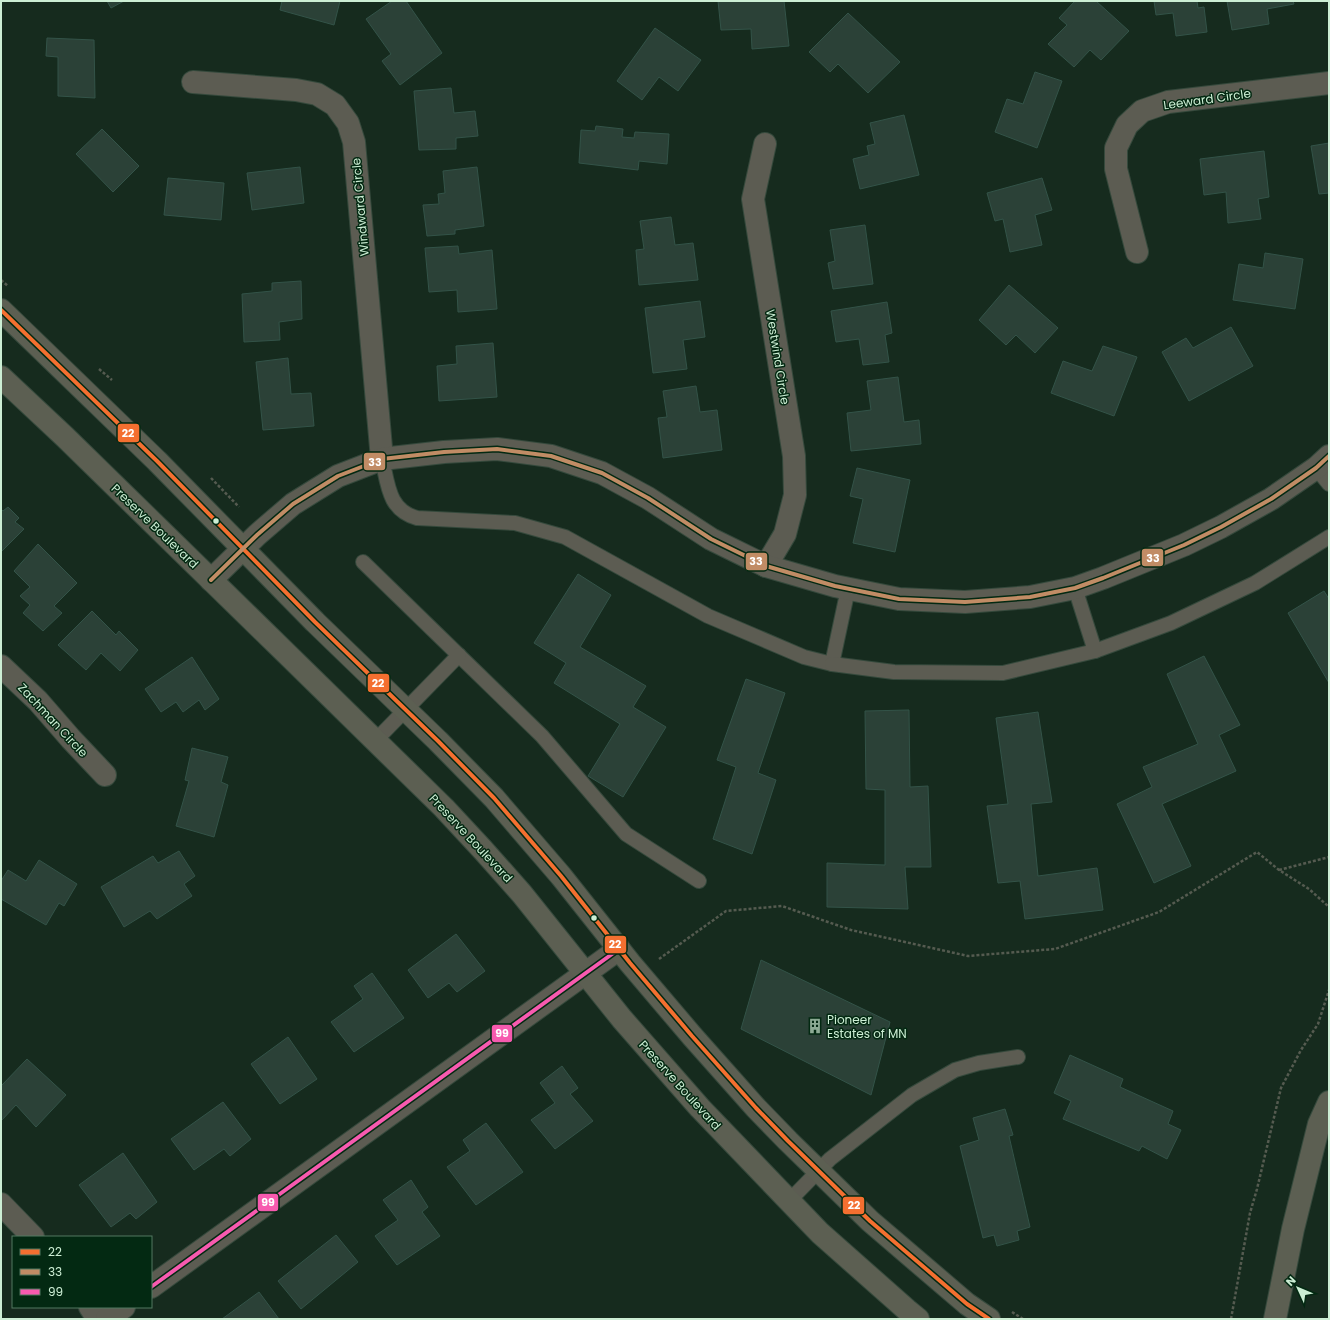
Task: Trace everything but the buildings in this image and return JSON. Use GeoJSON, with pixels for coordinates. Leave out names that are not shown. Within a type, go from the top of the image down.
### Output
{"type":"FeatureCollection","features":[{"type":"Feature","properties":{"kind":"street","name":"Windward Circle"},"geometry":{"type":"LineString","coordinates":[[193,82],[296,90],[317,94],[335,105],[348,123],[354,142],[382,459]]}},
{"type":"Feature","properties":{"kind":"street","name":"Leeward Circle"},"geometry":{"type":"LineString","coordinates":[[1137,252],[1116,169],[1116,148],[1127,126],[1142,111],[1168,102],[1329,83]]}},
{"type":"Feature","properties":{"kind":"street","name":"Westwind Circle"},"geometry":{"type":"LineString","coordinates":[[765,144],[753,199],[794,456],[795,496],[785,534],[766,566]]}},
{"type":"Feature","properties":{"kind":"street"},"geometry":{"type":"LineString","coordinates":[[1,310],[157,461],[315,622],[494,798],[561,876],[619,949],[692,1036],[751,1103],[870,1221],[961,1298],[989,1319]]}},
{"type":"Feature","properties":{"kind":"street","name":"Preserve Boulevard"},"geometry":{"type":"LineString","coordinates":[[1,377],[444,808],[484,850],[522,894],[622,1019],[700,1108],[820,1233],[918,1319]]}},
{"type":"Feature","properties":{"kind":"street"},"geometry":{"type":"LineString","coordinates":[[211,580],[243,548],[293,504],[338,476],[382,459],[444,452],[497,449],[551,456],[602,473],[648,498],[710,539],[766,566],[848,589],[899,599],[965,602],[1030,597],[1075,588],[1103,578],[1184,545],[1221,527],[1325,469]]}},
{"type":"Feature","properties":{"kind":"street","name":"Zachman Circle"},"geometry":{"type":"LineString","coordinates":[[1,666],[38,701],[70,739],[105,775]]}},
{"type":"Feature","properties":{"kind":"street"},"geometry":{"type":"LineString","coordinates":[[152,1286],[619,949]]}},
{"type":"Feature","properties":{"kind":"street"},"geometry":{"type":"LineString","coordinates":[[1275,1319],[1293,1229],[1319,1124],[1329,1102]]}},
{"type":"Feature","properties":{"kind":"street"},"geometry":{"type":"LineString","coordinates":[[1,1204],[32,1236]]}},
{"type":"Feature","properties":{"kind":"street"},"geometry":{"type":"LineString","coordinates":[[91,1308],[98,1319]]}},
{"type":"Feature","properties":{"kind":"street"},"geometry":{"type":"LineString","coordinates":[[107,1319],[123,1308]]}},
{"type":"Feature","properties":{"kind":"lane"},"geometry":{"type":"LineString","coordinates":[[382,459],[393,501],[398,509],[407,515],[417,518],[515,523],[565,537],[708,616],[804,657],[832,664],[894,672],[1002,673],[1095,651],[1171,623],[1255,583],[1329,537]]}},
{"type":"Feature","properties":{"kind":"lane"},"geometry":{"type":"LineString","coordinates":[[363,562],[542,736],[626,834],[699,881]]}},
{"type":"Feature","properties":{"kind":"lane"},"geometry":{"type":"LineString","coordinates":[[1075,588],[1095,651]]}},
{"type":"Feature","properties":{"kind":"lane"},"geometry":{"type":"LineString","coordinates":[[832,664],[848,589]]}},
{"type":"Feature","properties":{"kind":"lane"},"geometry":{"type":"LineString","coordinates":[[375,741],[459,655]]}},
{"type":"Feature","properties":{"kind":"lane"},"geometry":{"type":"LineString","coordinates":[[789,1201],[830,1159],[912,1095],[955,1070],[979,1063],[1018,1057]]}},
{"type":"Feature","properties":{"kind":"path"},"geometry":{"type":"LineString","coordinates":[[655,962],[726,911],[782,906],[851,930],[968,956],[1055,949],[1160,912],[1257,852],[1279,870],[1309,889],[1329,907]]}},
{"type":"Feature","properties":{"kind":"path"},"geometry":{"type":"LineString","coordinates":[[1279,870],[1329,857]]}},
{"type":"Feature","properties":{"kind":"path"},"geometry":{"type":"LineString","coordinates":[[1231,1319],[1250,1213],[1281,1088],[1301,1050],[1318,1024],[1329,990]]}},
{"type":"Feature","properties":{"kind":"transit line","name":"22"},"geometry":{"type":"LineString","coordinates":[[1,310],[157,461],[315,622],[438,741],[494,798],[561,876],[630,963],[692,1036],[756,1108],[788,1141],[870,1221],[967,1304],[989,1319]]}},
{"type":"Feature","properties":{"kind":"transit line","name":"33"},"geometry":{"type":"LineString","coordinates":[[211,580],[257,535],[293,504],[338,476],[382,459],[444,452],[497,449],[551,456],[602,473],[648,498],[711,539],[766,566],[835,586],[899,599],[965,602],[1030,597],[1075,588],[1184,545],[1221,527],[1271,499],[1316,468],[1329,456]]}},
{"type":"Feature","properties":{"kind":"transit line","name":"99"},"geometry":{"type":"LineString","coordinates":[[152,1286],[619,949]]}},
{"type":"Feature","properties":{"kind":"place","name":"Pioneer Estates of MN"},"geometry":{"type":"Point","coordinates":[815,1026]}}]}
